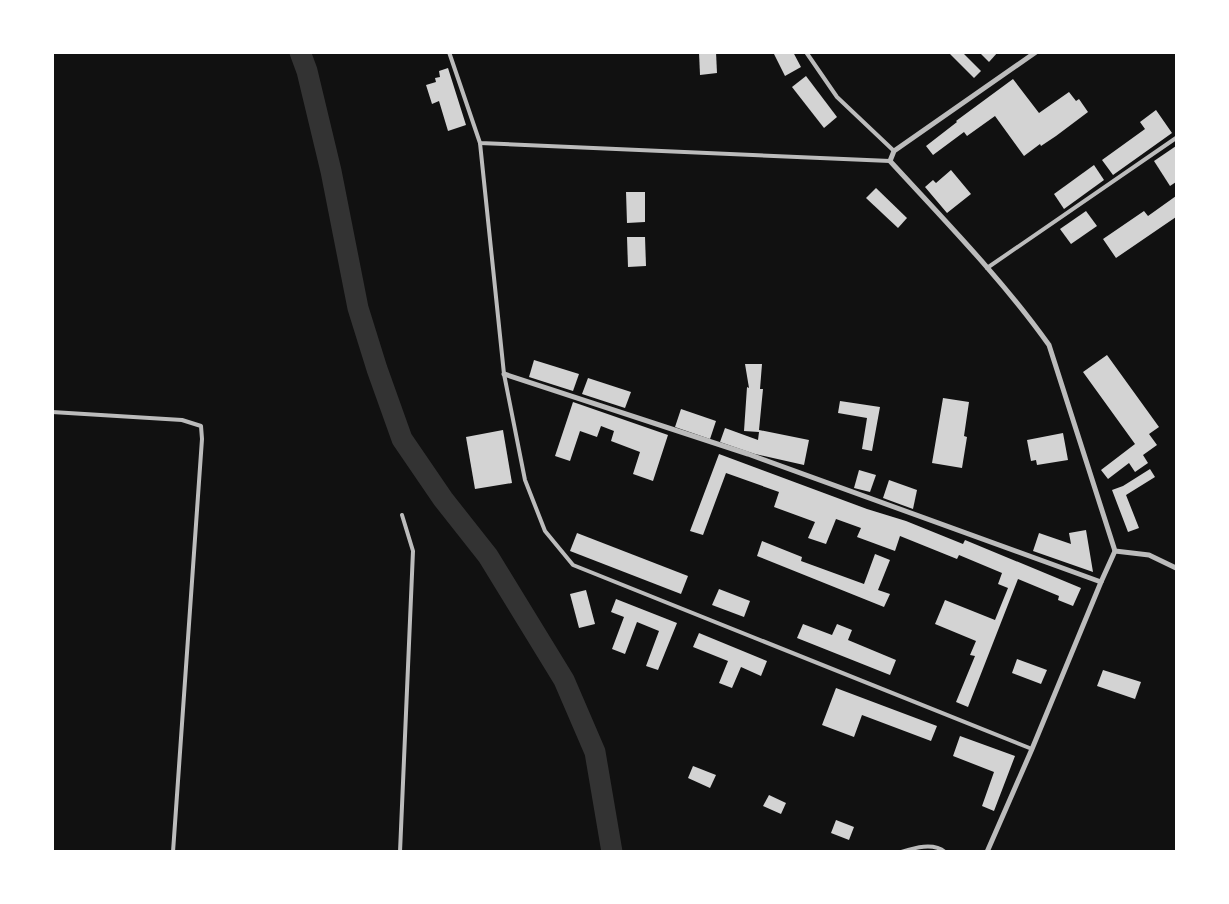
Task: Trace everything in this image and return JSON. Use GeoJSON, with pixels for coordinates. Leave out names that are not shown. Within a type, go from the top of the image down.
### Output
{"type":"FeatureCollection","features":[{"type":"Feature","properties":{"kind":"street"},"geometry":{"type":"LineString","coordinates":[[987,852],[1115,551],[1049,345],[1029,317],[890,162],[894,151],[1036,52]]}},
{"type":"Feature","properties":{"kind":"street"},"geometry":{"type":"LineString","coordinates":[[504,374],[748,454],[1101,582]]}},
{"type":"Feature","properties":{"kind":"street"},"geometry":{"type":"LineString","coordinates":[[1115,551],[1150,555],[1176,568]]}},
{"type":"Feature","properties":{"kind":"lane"},"geometry":{"type":"LineString","coordinates":[[449,52],[480,143],[504,374],[525,480],[545,531],[573,565],[1032,749]]}},
{"type":"Feature","properties":{"kind":"lane"},"geometry":{"type":"LineString","coordinates":[[806,52],[837,97],[894,151]]}},
{"type":"Feature","properties":{"kind":"lane"},"geometry":{"type":"LineString","coordinates":[[986,268],[1176,138]]}},
{"type":"Feature","properties":{"kind":"lane"},"geometry":{"type":"LineString","coordinates":[[480,143],[890,162]]}},
{"type":"Feature","properties":{"kind":"lane"},"geometry":{"type":"LineString","coordinates":[[52,412],[182,420],[201,426],[202,439],[174,852]]}},
{"type":"Feature","properties":{"kind":"lane"},"geometry":{"type":"LineString","coordinates":[[400,852],[413,551],[402,515]]}},
{"type":"Feature","properties":{"kind":"lane"},"geometry":{"type":"LineString","coordinates":[[901,852],[922,846],[940,848],[945,852]]}},
{"type":"Feature","properties":{"kind":"building"},"geometry":{"type":"Polygon","coordinates":[[[699,52],[716,52],[717,73],[700,75],[699,52]]]}},
{"type":"Feature","properties":{"kind":"building"},"geometry":{"type":"Polygon","coordinates":[[[773,52],[793,52],[801,67],[785,76],[773,52]]]}},
{"type":"Feature","properties":{"kind":"building"},"geometry":{"type":"Polygon","coordinates":[[[948,52],[962,52],[981,71],[974,78],[948,52]]]}},
{"type":"Feature","properties":{"kind":"building"},"geometry":{"type":"Polygon","coordinates":[[[979,52],[998,52],[989,62],[979,52]]]}},
{"type":"Feature","properties":{"kind":"building"},"geometry":{"type":"Polygon","coordinates":[[[448,68],[466,125],[448,131],[439,101],[432,104],[426,85],[436,82],[435,78],[440,77],[439,71],[448,68]]]}},
{"type":"Feature","properties":{"kind":"building"},"geometry":{"type":"Polygon","coordinates":[[[806,76],[837,117],[824,128],[792,87],[806,76]]]}},
{"type":"Feature","properties":{"kind":"building"},"geometry":{"type":"Polygon","coordinates":[[[1013,79],[1039,113],[1069,92],[1076,101],[1079,99],[1088,112],[1056,136],[1041,146],[1040,144],[1024,156],[995,116],[967,136],[964,132],[933,155],[926,146],[956,121],[1013,79]]]}},
{"type":"Feature","properties":{"kind":"building"},"geometry":{"type":"Polygon","coordinates":[[[1156,110],[1172,133],[1113,175],[1102,160],[1145,129],[1140,122],[1156,110]]]}},
{"type":"Feature","properties":{"kind":"building"},"geometry":{"type":"Polygon","coordinates":[[[1176,146],[1176,182],[1170,186],[1154,161],[1176,146]]]}},
{"type":"Feature","properties":{"kind":"building"},"geometry":{"type":"Polygon","coordinates":[[[1094,165],[1104,180],[1064,209],[1054,194],[1094,165]]]}},
{"type":"Feature","properties":{"kind":"building"},"geometry":{"type":"Polygon","coordinates":[[[951,170],[971,194],[947,213],[925,187],[933,180],[936,183],[951,170]]]}},
{"type":"Feature","properties":{"kind":"building"},"geometry":{"type":"Polygon","coordinates":[[[876,188],[907,218],[898,228],[866,198],[876,188]]]}},
{"type":"Feature","properties":{"kind":"building"},"geometry":{"type":"Polygon","coordinates":[[[626,192],[645,192],[645,222],[627,223],[626,192]]]}},
{"type":"Feature","properties":{"kind":"building"},"geometry":{"type":"Polygon","coordinates":[[[1176,196],[1176,217],[1116,258],[1103,239],[1144,211],[1148,216],[1176,196]]]}},
{"type":"Feature","properties":{"kind":"building"},"geometry":{"type":"Polygon","coordinates":[[[1086,211],[1097,226],[1071,244],[1060,229],[1086,211]]]}},
{"type":"Feature","properties":{"kind":"building"},"geometry":{"type":"Polygon","coordinates":[[[627,237],[645,237],[646,266],[628,267],[627,237]]]}},
{"type":"Feature","properties":{"kind":"building"},"geometry":{"type":"Polygon","coordinates":[[[1107,355],[1159,427],[1149,434],[1157,445],[1143,455],[1148,463],[1135,472],[1129,463],[1108,479],[1101,470],[1135,444],[1083,372],[1107,355]]]}},
{"type":"Feature","properties":{"kind":"building"},"geometry":{"type":"Polygon","coordinates":[[[534,360],[579,374],[573,391],[529,377],[534,360]]]}},
{"type":"Feature","properties":{"kind":"building"},"geometry":{"type":"Polygon","coordinates":[[[745,364],[762,364],[760,389],[763,389],[759,430],[809,440],[804,465],[755,454],[720,442],[725,428],[758,440],[759,432],[744,431],[747,387],[749,388],[745,364]]]}},
{"type":"Feature","properties":{"kind":"building"},"geometry":{"type":"Polygon","coordinates":[[[588,378],[631,392],[625,408],[582,394],[588,378]]]}},
{"type":"Feature","properties":{"kind":"building"},"geometry":{"type":"Polygon","coordinates":[[[943,398],[969,402],[964,436],[967,437],[962,468],[932,463],[943,398]]]}},
{"type":"Feature","properties":{"kind":"building"},"geometry":{"type":"Polygon","coordinates":[[[840,401],[880,407],[872,451],[862,449],[867,418],[838,413],[840,401]]]}},
{"type":"Feature","properties":{"kind":"building"},"geometry":{"type":"Polygon","coordinates":[[[573,402],[668,435],[653,481],[633,474],[640,452],[611,441],[614,431],[601,426],[597,437],[580,431],[570,461],[555,456],[573,402]]]}},
{"type":"Feature","properties":{"kind":"building"},"geometry":{"type":"Polygon","coordinates":[[[681,409],[716,421],[710,439],[675,427],[681,409]]]}},
{"type":"Feature","properties":{"kind":"building"},"geometry":{"type":"Polygon","coordinates":[[[503,430],[512,483],[475,489],[466,437],[503,430]]]}},
{"type":"Feature","properties":{"kind":"building"},"geometry":{"type":"Polygon","coordinates":[[[1063,433],[1068,460],[1037,465],[1036,460],[1031,461],[1027,440],[1063,433]]]}},
{"type":"Feature","properties":{"kind":"building"},"geometry":{"type":"Polygon","coordinates":[[[719,454],[867,509],[906,521],[963,544],[965,540],[1081,588],[1073,606],[1058,600],[1059,596],[1018,579],[968,707],[956,702],[975,656],[970,655],[976,641],[935,624],[945,600],[995,620],[1008,588],[998,584],[1002,573],[959,555],[957,559],[900,536],[895,551],[857,537],[861,528],[836,519],[826,544],[808,538],[815,522],[774,507],[779,492],[726,473],[703,535],[690,531],[719,454]]]}},
{"type":"Feature","properties":{"kind":"building"},"geometry":{"type":"Polygon","coordinates":[[[1150,469],[1155,477],[1126,495],[1139,528],[1128,532],[1112,490],[1123,486],[1150,469]]]}},
{"type":"Feature","properties":{"kind":"building"},"geometry":{"type":"Polygon","coordinates":[[[859,470],[876,475],[870,492],[854,488],[859,470]]]}},
{"type":"Feature","properties":{"kind":"building"},"geometry":{"type":"Polygon","coordinates":[[[889,480],[917,490],[913,509],[883,498],[889,480]]]}},
{"type":"Feature","properties":{"kind":"building"},"geometry":{"type":"Polygon","coordinates":[[[1086,530],[1093,572],[1033,551],[1039,533],[1071,544],[1069,533],[1086,530]]]}},
{"type":"Feature","properties":{"kind":"building"},"geometry":{"type":"Polygon","coordinates":[[[577,533],[688,576],[681,594],[570,551],[577,533]]]}},
{"type":"Feature","properties":{"kind":"building"},"geometry":{"type":"Polygon","coordinates":[[[762,541],[802,557],[801,561],[864,584],[875,554],[890,560],[878,590],[890,594],[884,607],[757,556],[762,541]]]}},
{"type":"Feature","properties":{"kind":"building"},"geometry":{"type":"Polygon","coordinates":[[[719,589],[750,601],[744,617],[712,605],[719,589]]]}},
{"type":"Feature","properties":{"kind":"building"},"geometry":{"type":"Polygon","coordinates":[[[586,590],[595,624],[579,628],[570,594],[586,590]]]}},
{"type":"Feature","properties":{"kind":"building"},"geometry":{"type":"Polygon","coordinates":[[[616,599],[677,623],[658,670],[646,666],[659,631],[637,622],[625,654],[612,649],[624,617],[611,612],[616,599]]]}},
{"type":"Feature","properties":{"kind":"building"},"geometry":{"type":"Polygon","coordinates":[[[803,624],[832,635],[837,624],[852,630],[848,640],[896,660],[890,675],[797,638],[803,624]]]}},
{"type":"Feature","properties":{"kind":"building"},"geometry":{"type":"Polygon","coordinates":[[[699,633],[767,661],[761,676],[741,667],[732,688],[719,683],[728,661],[693,647],[699,633]]]}},
{"type":"Feature","properties":{"kind":"building"},"geometry":{"type":"Polygon","coordinates":[[[1017,659],[1047,670],[1041,684],[1012,673],[1017,659]]]}},
{"type":"Feature","properties":{"kind":"building"},"geometry":{"type":"Polygon","coordinates":[[[1103,670],[1141,682],[1135,699],[1097,686],[1103,670]]]}},
{"type":"Feature","properties":{"kind":"building"},"geometry":{"type":"Polygon","coordinates":[[[836,688],[937,726],[931,741],[862,715],[854,737],[822,725],[836,688]]]}},
{"type":"Feature","properties":{"kind":"building"},"geometry":{"type":"Polygon","coordinates":[[[960,736],[1015,756],[994,811],[982,806],[994,772],[953,756],[960,736]]]}},
{"type":"Feature","properties":{"kind":"building"},"geometry":{"type":"Polygon","coordinates":[[[693,766],[716,775],[710,788],[688,778],[693,766]]]}},
{"type":"Feature","properties":{"kind":"building"},"geometry":{"type":"Polygon","coordinates":[[[769,795],[786,803],[781,814],[763,806],[769,795]]]}},
{"type":"Feature","properties":{"kind":"building"},"geometry":{"type":"Polygon","coordinates":[[[836,820],[854,827],[849,840],[831,833],[836,820]]]}},
{"type":"Feature","properties":{"kind":"waterway"},"geometry":{"type":"LineString","coordinates":[[300,52],[307,71],[331,171],[358,308],[402,439],[443,499],[488,556],[564,680],[595,752],[612,852]]}}]}
